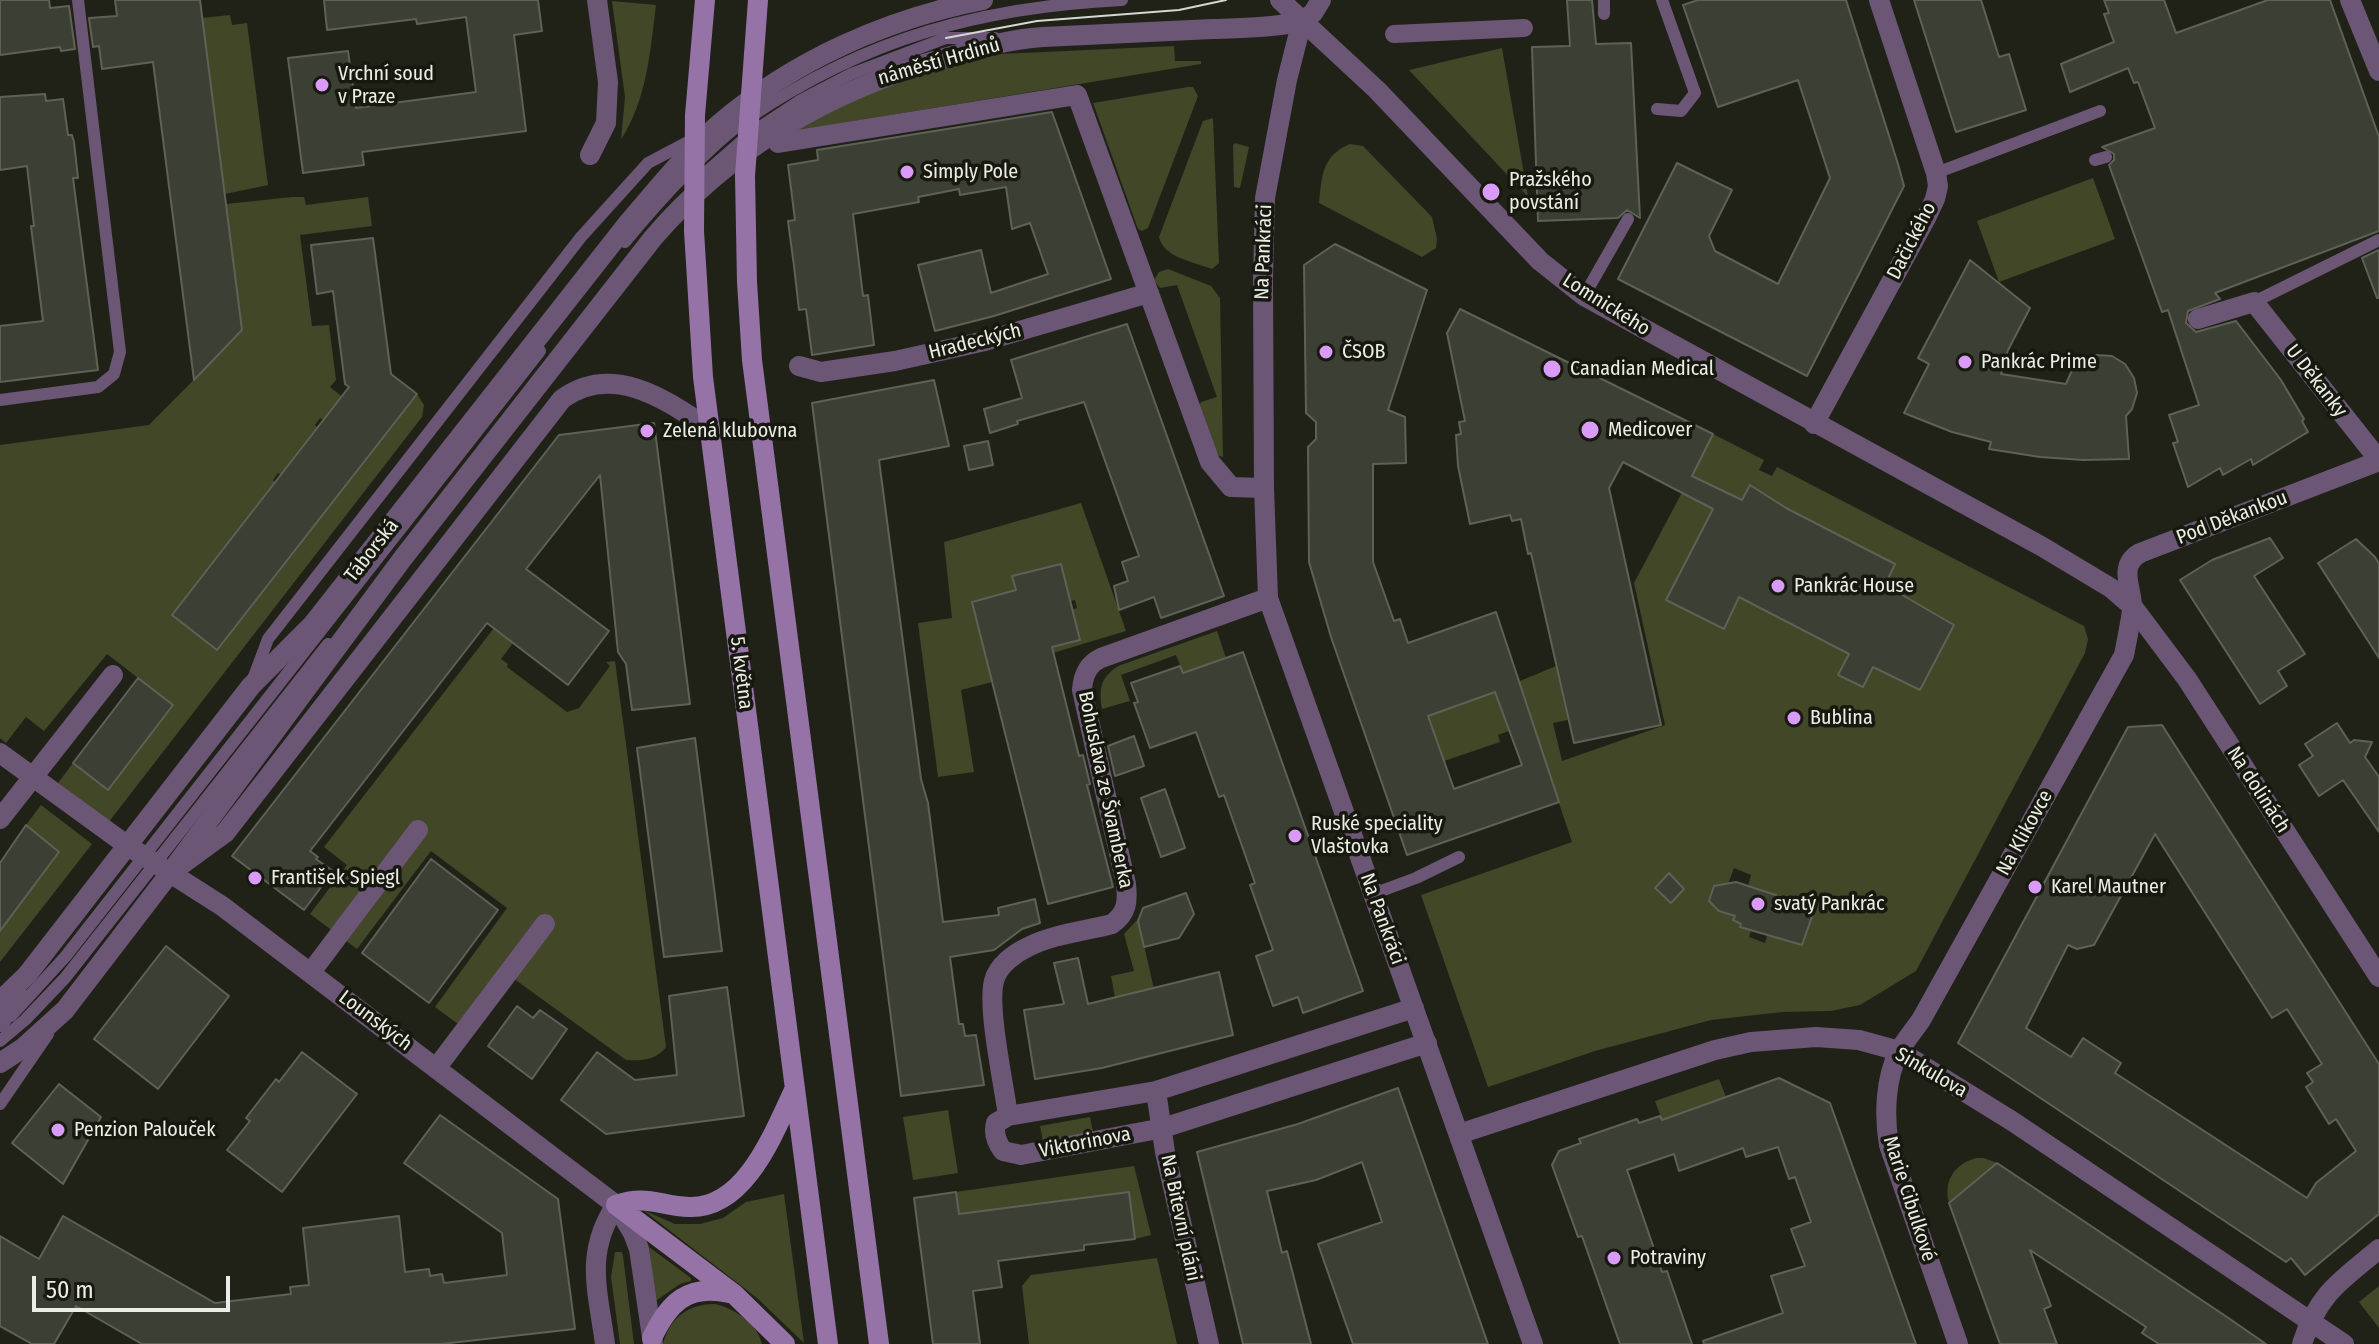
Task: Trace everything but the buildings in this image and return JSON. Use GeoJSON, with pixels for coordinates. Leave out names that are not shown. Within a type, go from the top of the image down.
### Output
{"type":"FeatureCollection","features":[{"type":"Feature","properties":{"kind":"main road","name":"5. května"},"geometry":{"type":"LineString","coordinates":[[705,0],[695,115],[694,231],[698,326],[828,1344]]}},
{"type":"Feature","properties":{"kind":"main road"},"geometry":{"type":"LineString","coordinates":[[758,0],[745,176],[752,360],[879,1344]]}},
{"type":"Feature","properties":{"kind":"main road"},"geometry":{"type":"LineString","coordinates":[[616,1205],[632,1199],[648,1199],[693,1207],[708,1205],[733,1193],[751,1169],[795,1088]]}},
{"type":"Feature","properties":{"kind":"main road"},"geometry":{"type":"LineString","coordinates":[[616,1205],[734,1294],[785,1344]]}},
{"type":"Feature","properties":{"kind":"main road"},"geometry":{"type":"LineString","coordinates":[[653,1341],[660,1320],[685,1296],[707,1290],[734,1294]]}},
{"type":"Feature","properties":{"kind":"street"},"geometry":{"type":"LineString","coordinates":[[588,157],[606,123],[608,82],[597,0]]}},
{"type":"Feature","properties":{"kind":"street"},"geometry":{"type":"LineString","coordinates":[[717,126],[770,85],[814,60],[891,26],[948,7],[983,0]]}},
{"type":"Feature","properties":{"kind":"street"},"geometry":{"type":"LineString","coordinates":[[1271,0],[1302,21]]}},
{"type":"Feature","properties":{"kind":"street"},"geometry":{"type":"LineString","coordinates":[[1280,0],[1302,21]]}},
{"type":"Feature","properties":{"kind":"street","name":"Na Pankráci"},"geometry":{"type":"LineString","coordinates":[[1321,0],[1313,13],[1302,21],[1287,80],[1265,198],[1264,488],[1268,598],[1533,1344]]}},
{"type":"Feature","properties":{"kind":"street","name":"Dačického"},"geometry":{"type":"LineString","coordinates":[[1814,424],[1926,218],[1938,186],[1879,0]]}},
{"type":"Feature","properties":{"kind":"street"},"geometry":{"type":"LineString","coordinates":[[2350,0],[2379,71]]}},
{"type":"Feature","properties":{"kind":"street","name":"náměstí Hrdinů"},"geometry":{"type":"LineString","coordinates":[[637,258],[675,212],[719,172],[819,106],[849,90],[910,67],[990,45],[1038,38],[1261,27],[1302,21]]}},
{"type":"Feature","properties":{"kind":"street","name":"Lomnického"},"geometry":{"type":"LineString","coordinates":[[1302,21],[1377,90],[1540,261],[1584,296],[2088,573],[2133,607]]}},
{"type":"Feature","properties":{"kind":"street"},"geometry":{"type":"LineString","coordinates":[[1394,34],[1524,28]]}},
{"type":"Feature","properties":{"kind":"street"},"geometry":{"type":"LineString","coordinates":[[778,143],[1077,95],[1210,462],[1231,487],[1264,488]]}},
{"type":"Feature","properties":{"kind":"street","name":"Táborská"},"geometry":{"type":"LineString","coordinates":[[0,1063],[23,1048],[65,1010],[251,686],[313,624],[628,223],[676,166],[717,126]]}},
{"type":"Feature","properties":{"kind":"street","name":"Táborská"},"geometry":{"type":"LineString","coordinates":[[0,1001],[149,860],[403,558],[637,258]]}},
{"type":"Feature","properties":{"kind":"street","name":"Hradeckých"},"geometry":{"type":"LineString","coordinates":[[799,366],[821,372],[895,361],[985,341],[1149,293]]}},
{"type":"Feature","properties":{"kind":"street"},"geometry":{"type":"LineString","coordinates":[[2198,319],[2254,302]]}},
{"type":"Feature","properties":{"kind":"street","name":"U Děkanky"},"geometry":{"type":"LineString","coordinates":[[2254,302],[2379,460]]}},
{"type":"Feature","properties":{"kind":"street","name":"Táborská"},"geometry":{"type":"LineString","coordinates":[[149,860],[225,833],[562,399],[593,384],[636,387],[667,401],[710,429]]}},
{"type":"Feature","properties":{"kind":"street","name":"Pod Děkankou"},"geometry":{"type":"LineString","coordinates":[[2133,607],[2127,574],[2131,561],[2140,553],[2379,460]]}},
{"type":"Feature","properties":{"kind":"street","name":"Bohuslava ze Švamberka"},"geometry":{"type":"LineString","coordinates":[[1008,1116],[992,1004],[993,983],[998,971],[1015,954],[1031,945],[1112,924],[1127,905],[1126,884],[1082,690],[1086,672],[1101,658],[1268,598]]}},
{"type":"Feature","properties":{"kind":"street","name":"Na dolinách"},"geometry":{"type":"LineString","coordinates":[[2133,607],[2187,679],[2379,977]]}},
{"type":"Feature","properties":{"kind":"street","name":"Na Klikovce"},"geometry":{"type":"LineString","coordinates":[[1899,1051],[1921,1020],[2124,655],[2133,607]]}},
{"type":"Feature","properties":{"kind":"street"},"geometry":{"type":"LineString","coordinates":[[0,819],[113,675]]}},
{"type":"Feature","properties":{"kind":"street","name":"Lounských"},"geometry":{"type":"LineString","coordinates":[[0,753],[149,860],[222,906],[616,1205],[639,1249],[653,1341]]}},
{"type":"Feature","properties":{"kind":"street"},"geometry":{"type":"LineString","coordinates":[[311,972],[418,830]]}},
{"type":"Feature","properties":{"kind":"street"},"geometry":{"type":"LineString","coordinates":[[437,1067],[545,924]]}},
{"type":"Feature","properties":{"kind":"street","name":"Táborská"},"geometry":{"type":"LineString","coordinates":[[0,1023],[27,975]]}},
{"type":"Feature","properties":{"kind":"street","name":"Viktorinova"},"geometry":{"type":"LineString","coordinates":[[1414,1008],[1156,1091],[1008,1116],[996,1123],[998,1144],[1011,1155],[1021,1155],[1163,1128],[1427,1043]]}},
{"type":"Feature","properties":{"kind":"street","name":"Sinkulova"},"geometry":{"type":"LineString","coordinates":[[1459,1134],[1715,1050],[1751,1042],[1816,1037],[1859,1040],[1899,1051],[2012,1121],[2344,1344]]}},
{"type":"Feature","properties":{"kind":"street","name":"Marie Cibulkové"},"geometry":{"type":"LineString","coordinates":[[1899,1051],[1888,1091],[1886,1128],[1889,1145],[1958,1344]]}},
{"type":"Feature","properties":{"kind":"street","name":"Na Bitevní pláni"},"geometry":{"type":"LineString","coordinates":[[1156,1091],[1165,1152],[1209,1344]]}},
{"type":"Feature","properties":{"kind":"street"},"geometry":{"type":"LineString","coordinates":[[605,1344],[594,1265],[604,1223],[616,1205]]}},
{"type":"Feature","properties":{"kind":"street"},"geometry":{"type":"LineString","coordinates":[[2302,1344],[2309,1321],[2328,1291],[2379,1249]]}},
{"type":"Feature","properties":{"kind":"lane"},"geometry":{"type":"LineString","coordinates":[[0,400],[98,387],[114,374],[120,352],[78,0]]}},
{"type":"Feature","properties":{"kind":"lane"},"geometry":{"type":"LineString","coordinates":[[0,1041],[52,992],[149,860],[648,215],[712,151],[747,119],[800,87],[856,58],[914,35],[977,17],[1041,7],[1122,0]]}},
{"type":"Feature","properties":{"kind":"lane"},"geometry":{"type":"LineString","coordinates":[[1604,0],[1604,14]]}},
{"type":"Feature","properties":{"kind":"lane"},"geometry":{"type":"LineString","coordinates":[[1657,109],[1681,111],[1695,93],[1662,0]]}},
{"type":"Feature","properties":{"kind":"lane"},"geometry":{"type":"LineString","coordinates":[[856,58],[891,26]]}},
{"type":"Feature","properties":{"kind":"lane"},"geometry":{"type":"LineString","coordinates":[[0,1023],[52,974],[149,860],[641,243],[711,166],[751,133],[801,100],[877,62],[946,38],[1038,38]]}},
{"type":"Feature","properties":{"kind":"lane"},"geometry":{"type":"LineString","coordinates":[[1936,173],[2100,111]]}},
{"type":"Feature","properties":{"kind":"lane"},"geometry":{"type":"LineString","coordinates":[[251,686],[268,639],[581,237],[648,163],[717,126]]}},
{"type":"Feature","properties":{"kind":"lane"},"geometry":{"type":"LineString","coordinates":[[1584,296],[1628,219]]}},
{"type":"Feature","properties":{"kind":"lane"},"geometry":{"type":"LineString","coordinates":[[2254,302],[2379,240]]}},
{"type":"Feature","properties":{"kind":"lane"},"geometry":{"type":"LineString","coordinates":[[1373,894],[1459,857]]}},
{"type":"Feature","properties":{"kind":"lane"},"geometry":{"type":"LineString","coordinates":[[0,1104],[65,1010]]}},
{"type":"Feature","properties":{"kind":"green space"},"geometry":{"type":"Polygon","coordinates":[[[612,1],[656,5],[642,92],[621,140],[625,97],[612,1]]]}},
{"type":"Feature","properties":{"kind":"green space"},"geometry":{"type":"Polygon","coordinates":[[[230,15],[232,25],[247,23],[268,185],[225,194],[202,18],[230,15]]]}},
{"type":"Feature","properties":{"kind":"green space"},"geometry":{"type":"Polygon","coordinates":[[[1174,46],[1175,61],[1201,61],[1201,64],[794,131],[823,112],[950,62],[1001,54],[1174,46]]]}},
{"type":"Feature","properties":{"kind":"green space"},"geometry":{"type":"Polygon","coordinates":[[[1502,48],[1528,197],[1409,70],[1502,48]]]}},
{"type":"Feature","properties":{"kind":"green space"},"geometry":{"type":"Polygon","coordinates":[[[1193,87],[1198,96],[1148,228],[1142,231],[1138,229],[1093,103],[1193,87]]]}},
{"type":"Feature","properties":{"kind":"green space"},"geometry":{"type":"Polygon","coordinates":[[[1213,118],[1219,263],[1212,269],[1173,255],[1159,237],[1203,121],[1213,118]]]}},
{"type":"Feature","properties":{"kind":"green space"},"geometry":{"type":"Polygon","coordinates":[[[1235,143],[1249,147],[1240,188],[1234,187],[1235,143]]]}},
{"type":"Feature","properties":{"kind":"green space"},"geometry":{"type":"Polygon","coordinates":[[[1350,144],[1363,146],[1432,217],[1436,248],[1422,257],[1319,203],[1325,168],[1334,154],[1350,144]]]}},
{"type":"Feature","properties":{"kind":"green space"},"geometry":{"type":"Polygon","coordinates":[[[2093,178],[2115,239],[1999,282],[1977,221],[2093,178]]]}},
{"type":"Feature","properties":{"kind":"green space"},"geometry":{"type":"Polygon","coordinates":[[[304,197],[306,205],[368,197],[372,226],[300,235],[312,326],[329,325],[336,380],[330,387],[345,399],[338,409],[334,407],[323,420],[320,418],[315,425],[318,428],[281,475],[278,473],[273,480],[275,483],[386,432],[417,394],[424,405],[422,417],[108,823],[58,783],[73,763],[108,789],[173,705],[107,654],[44,731],[26,717],[6,743],[0,738],[0,445],[149,425],[242,331],[226,204],[304,197]]]}},
{"type":"Feature","properties":{"kind":"green space"},"geometry":{"type":"Polygon","coordinates":[[[1168,269],[1211,286],[1220,298],[1223,457],[1217,455],[1199,407],[1201,402],[1217,397],[1177,285],[1160,288],[1154,280],[1159,272],[1168,269]]]}},
{"type":"Feature","properties":{"kind":"green space"},"geometry":{"type":"Polygon","coordinates":[[[1713,434],[1764,460],[1759,470],[1772,476],[1777,467],[2084,626],[2088,639],[2085,653],[1916,971],[1860,1005],[1831,1011],[1782,1012],[1711,1020],[1595,1051],[1488,1087],[1421,895],[1572,842],[1520,681],[1556,666],[1568,720],[1553,723],[1562,761],[1665,725],[1634,583],[1713,434]],[[1734,868],[1728,884],[1709,901],[1719,911],[1735,916],[1733,920],[1752,927],[1749,937],[1765,943],[1768,933],[1748,886],[1751,875],[1734,868]],[[1669,874],[1655,889],[1671,903],[1684,888],[1669,874]]]}},
{"type":"Feature","properties":{"kind":"green space"},"geometry":{"type":"Polygon","coordinates":[[[1081,503],[1126,631],[1053,653],[1051,648],[1080,640],[1072,610],[1077,608],[1075,600],[1070,601],[1060,564],[1013,576],[1016,590],[972,601],[992,682],[961,690],[974,772],[938,777],[918,623],[952,618],[944,542],[1081,503]]]}},
{"type":"Feature","properties":{"kind":"green space"},"geometry":{"type":"Polygon","coordinates":[[[494,628],[513,643],[501,659],[508,664],[507,667],[567,712],[579,708],[610,666],[606,662],[615,661],[666,1047],[653,1057],[626,1060],[506,973],[462,1027],[435,1007],[507,908],[431,851],[357,949],[310,914],[347,865],[324,847],[494,628]]]}},
{"type":"Feature","properties":{"kind":"green space"},"geometry":{"type":"Polygon","coordinates":[[[1217,631],[1226,658],[1183,673],[1176,655],[1121,675],[1130,701],[1102,709],[1102,684],[1118,666],[1217,631]]]}},
{"type":"Feature","properties":{"kind":"green space"},"geometry":{"type":"Polygon","coordinates":[[[1495,692],[1509,731],[1498,735],[1500,742],[1444,761],[1428,716],[1495,692]]]}},
{"type":"Feature","properties":{"kind":"green space"},"geometry":{"type":"Polygon","coordinates":[[[41,805],[92,844],[0,962],[0,931],[60,852],[26,825],[41,805]]]}},
{"type":"Feature","properties":{"kind":"green space"},"geometry":{"type":"Polygon","coordinates":[[[1138,919],[1154,989],[1115,998],[1111,976],[1134,971],[1124,934],[1138,919]]]}},
{"type":"Feature","properties":{"kind":"green space"},"geometry":{"type":"Polygon","coordinates":[[[1719,1079],[1726,1097],[1662,1120],[1655,1101],[1719,1079]]]}},
{"type":"Feature","properties":{"kind":"green space"},"geometry":{"type":"Polygon","coordinates":[[[948,1110],[958,1173],[913,1180],[903,1117],[948,1110]]]}},
{"type":"Feature","properties":{"kind":"green space"},"geometry":{"type":"Polygon","coordinates":[[[1090,1117],[1093,1132],[1043,1141],[1040,1126],[1090,1117]]]}},
{"type":"Feature","properties":{"kind":"green space"},"geometry":{"type":"Polygon","coordinates":[[[1977,1158],[1997,1163],[1949,1203],[1948,1187],[1952,1174],[1962,1164],[1977,1158]]]}},
{"type":"Feature","properties":{"kind":"green space"},"geometry":{"type":"Polygon","coordinates":[[[1134,1166],[1151,1235],[1135,1239],[1128,1192],[960,1216],[956,1192],[1134,1166]]]}},
{"type":"Feature","properties":{"kind":"green space"},"geometry":{"type":"Polygon","coordinates":[[[784,1194],[804,1343],[757,1298],[643,1210],[675,1224],[700,1224],[723,1218],[746,1202],[784,1194]]]}},
{"type":"Feature","properties":{"kind":"green space"},"geometry":{"type":"Polygon","coordinates":[[[649,1247],[691,1278],[691,1281],[654,1299],[649,1247]]]}},
{"type":"Feature","properties":{"kind":"green space"},"geometry":{"type":"Polygon","coordinates":[[[615,1252],[622,1252],[623,1256],[634,1344],[620,1344],[611,1277],[615,1252]]]}},
{"type":"Feature","properties":{"kind":"green space"},"geometry":{"type":"Polygon","coordinates":[[[1157,1258],[1177,1344],[1029,1344],[1022,1286],[1031,1275],[1157,1258]]]}},
{"type":"Feature","properties":{"kind":"green space"},"geometry":{"type":"Polygon","coordinates":[[[2379,1286],[2379,1328],[2359,1302],[2379,1286]]]}},
{"type":"Feature","properties":{"kind":"green space"},"geometry":{"type":"Polygon","coordinates":[[[715,1304],[744,1318],[756,1330],[762,1344],[663,1344],[670,1326],[682,1314],[697,1306],[715,1304]]]}},
{"type":"Feature","properties":{"kind":"tram line"},"geometry":{"type":"LineString","coordinates":[[946,38],[1037,21],[1179,10],[1226,0]]}},
{"type":"Feature","properties":{"kind":"place","name":"Vrchní soud v Praze"},"geometry":{"type":"Point","coordinates":[322,85]}},
{"type":"Feature","properties":{"kind":"place","name":"Simply Pole"},"geometry":{"type":"Point","coordinates":[907,172]}},
{"type":"Feature","properties":{"kind":"place","name":"Pražského povstání"},"geometry":{"type":"Point","coordinates":[1491,192]}},
{"type":"Feature","properties":{"kind":"place","name":"ČSOB"},"geometry":{"type":"Point","coordinates":[1326,352]}},
{"type":"Feature","properties":{"kind":"place","name":"Pankrác Prime"},"geometry":{"type":"Point","coordinates":[1965,362]}},
{"type":"Feature","properties":{"kind":"place","name":"Canadian Medical"},"geometry":{"type":"Point","coordinates":[1552,369]}},
{"type":"Feature","properties":{"kind":"place","name":"Medicover"},"geometry":{"type":"Point","coordinates":[1590,430]}},
{"type":"Feature","properties":{"kind":"place","name":"Zelená klubovna"},"geometry":{"type":"Point","coordinates":[647,431]}},
{"type":"Feature","properties":{"kind":"place","name":"Pankrác House"},"geometry":{"type":"Point","coordinates":[1778,586]}},
{"type":"Feature","properties":{"kind":"place","name":"Bublina"},"geometry":{"type":"Point","coordinates":[1794,718]}},
{"type":"Feature","properties":{"kind":"place","name":"Ruské speciality Vlaštovka"},"geometry":{"type":"Point","coordinates":[1295,836]}},
{"type":"Feature","properties":{"kind":"place","name":"František Spiegl"},"geometry":{"type":"Point","coordinates":[255,878]}},
{"type":"Feature","properties":{"kind":"place","name":"Karel Mautner"},"geometry":{"type":"Point","coordinates":[2035,887]}},
{"type":"Feature","properties":{"kind":"place","name":"svatý Pankrác"},"geometry":{"type":"Point","coordinates":[1758,904]}},
{"type":"Feature","properties":{"kind":"place","name":"Penzion Palouček"},"geometry":{"type":"Point","coordinates":[58,1130]}},
{"type":"Feature","properties":{"kind":"place","name":"Potraviny"},"geometry":{"type":"Point","coordinates":[1614,1258]}}]}
